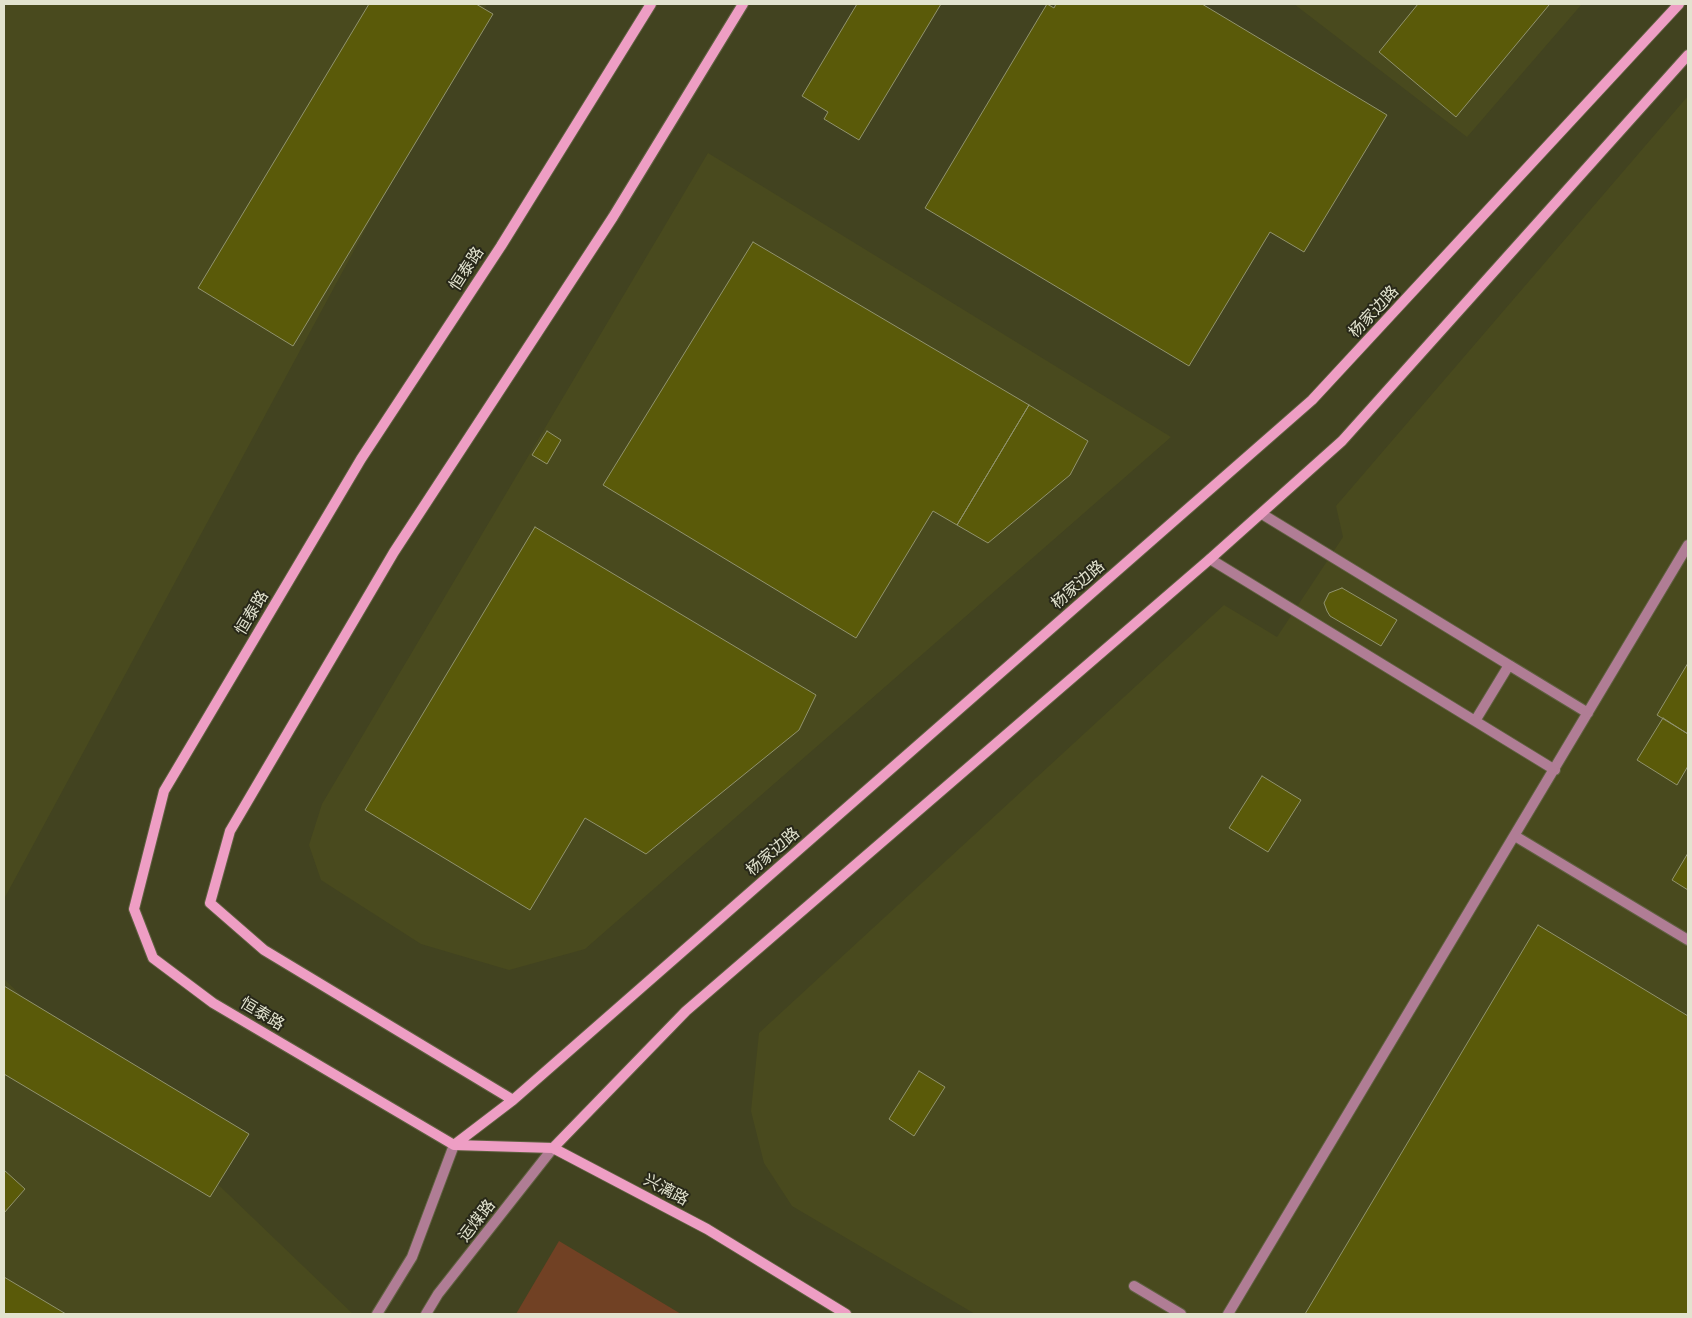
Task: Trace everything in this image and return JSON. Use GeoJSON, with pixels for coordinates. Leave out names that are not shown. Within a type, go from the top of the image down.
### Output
{"type":"FeatureCollection","features":[{"type":"Feature","properties":{"kind":"street","name":"恒泰路"},"geometry":{"type":"LineString","coordinates":[[454,1145],[213,1003],[153,958],[134,909],[164,791],[361,459],[501,246],[651,4]]}},
{"type":"Feature","properties":{"kind":"street"},"geometry":{"type":"LineString","coordinates":[[513,1100],[264,950],[210,903],[230,831],[394,552],[613,217],[743,4]]}},
{"type":"Feature","properties":{"kind":"street","name":"杨家边路"},"geometry":{"type":"LineString","coordinates":[[454,1145],[513,1100],[1312,400],[1679,4]]}},
{"type":"Feature","properties":{"kind":"street"},"geometry":{"type":"LineString","coordinates":[[553,1148],[686,1011],[1262,514],[1342,442],[1688,55]]}},
{"type":"Feature","properties":{"kind":"street"},"geometry":{"type":"LineString","coordinates":[[1262,514],[1588,713]]}},
{"type":"Feature","properties":{"kind":"street"},"geometry":{"type":"LineString","coordinates":[[1228,1314],[1688,545]]}},
{"type":"Feature","properties":{"kind":"street"},"geometry":{"type":"LineString","coordinates":[[1210,559],[1554,770]]}},
{"type":"Feature","properties":{"kind":"street"},"geometry":{"type":"LineString","coordinates":[[1475,721],[1509,665]]}},
{"type":"Feature","properties":{"kind":"street"},"geometry":{"type":"LineString","coordinates":[[1515,836],[1688,940]]}},
{"type":"Feature","properties":{"kind":"street","name":"兴漓路"},"geometry":{"type":"LineString","coordinates":[[454,1145],[553,1148],[707,1229],[846,1314]]}},
{"type":"Feature","properties":{"kind":"street"},"geometry":{"type":"LineString","coordinates":[[377,1314],[412,1256],[454,1145]]}},
{"type":"Feature","properties":{"kind":"street","name":"运煤路"},"geometry":{"type":"LineString","coordinates":[[426,1314],[438,1294],[553,1148]]}},
{"type":"Feature","properties":{"kind":"street"},"geometry":{"type":"LineString","coordinates":[[1134,1286],[1181,1314]]}},
{"type":"Feature","properties":{"kind":"shaded area"},"geometry":{"type":"Polygon","coordinates":[[[4,4],[487,4],[4,899],[4,4]]]}},
{"type":"Feature","properties":{"kind":"shaded area"},"geometry":{"type":"Polygon","coordinates":[[[1294,4],[1582,4],[1467,137],[1294,4]]]}},
{"type":"Feature","properties":{"kind":"shaded area"},"geometry":{"type":"Polygon","coordinates":[[[1688,96],[1688,1314],[975,1314],[792,1206],[764,1163],[751,1111],[759,1033],[1224,605],[1277,637],[1343,537],[1336,506],[1688,96]]]}},
{"type":"Feature","properties":{"kind":"shaded area"},"geometry":{"type":"Polygon","coordinates":[[[708,153],[1171,437],[585,949],[509,970],[421,944],[321,880],[309,845],[322,804],[708,153]]]}},
{"type":"Feature","properties":{"kind":"shaded area"},"geometry":{"type":"Polygon","coordinates":[[[4,979],[353,1314],[4,1314],[4,979]]]}},
{"type":"Feature","properties":{"kind":"shaded area"},"geometry":{"type":"Polygon","coordinates":[[[559,1241],[681,1314],[516,1314],[559,1241]]]}},
{"type":"Feature","properties":{"kind":"building"},"geometry":{"type":"Polygon","coordinates":[[[369,4],[476,4],[493,14],[293,346],[198,288],[369,4]]]}},
{"type":"Feature","properties":{"kind":"building"},"geometry":{"type":"Polygon","coordinates":[[[857,4],[941,4],[859,140],[824,119],[828,112],[802,96],[857,4]]]}},
{"type":"Feature","properties":{"kind":"building"},"geometry":{"type":"Polygon","coordinates":[[[1047,4],[1054,8],[1056,4],[1202,4],[1387,115],[1304,252],[1270,232],[1189,366],[925,208],[1047,4]]]}},
{"type":"Feature","properties":{"kind":"building"},"geometry":{"type":"Polygon","coordinates":[[[1418,4],[1549,5],[1456,117],[1379,52],[1418,4]]]}},
{"type":"Feature","properties":{"kind":"building"},"geometry":{"type":"Polygon","coordinates":[[[753,242],[1029,405],[957,525],[933,511],[856,638],[603,485],[753,242]]]}},
{"type":"Feature","properties":{"kind":"building"},"geometry":{"type":"Polygon","coordinates":[[[1029,405],[1088,441],[1070,475],[988,543],[957,525],[1029,405]]]}},
{"type":"Feature","properties":{"kind":"building"},"geometry":{"type":"Polygon","coordinates":[[[547,431],[561,440],[547,464],[532,455],[547,431]]]}},
{"type":"Feature","properties":{"kind":"building"},"geometry":{"type":"Polygon","coordinates":[[[535,527],[816,695],[799,730],[646,854],[585,818],[530,910],[365,810],[535,527]]]}},
{"type":"Feature","properties":{"kind":"building"},"geometry":{"type":"Polygon","coordinates":[[[1342,588],[1397,620],[1381,646],[1330,616],[1324,603],[1329,593],[1342,588]]]}},
{"type":"Feature","properties":{"kind":"building"},"geometry":{"type":"Polygon","coordinates":[[[1688,663],[1688,734],[1657,715],[1688,663]]]}},
{"type":"Feature","properties":{"kind":"building"},"geometry":{"type":"Polygon","coordinates":[[[1663,718],[1688,734],[1688,766],[1677,785],[1637,760],[1663,718]]]}},
{"type":"Feature","properties":{"kind":"building"},"geometry":{"type":"Polygon","coordinates":[[[1262,776],[1301,800],[1268,852],[1229,828],[1262,776]]]}},
{"type":"Feature","properties":{"kind":"building"},"geometry":{"type":"Polygon","coordinates":[[[1688,853],[1688,890],[1672,880],[1688,853]]]}},
{"type":"Feature","properties":{"kind":"building"},"geometry":{"type":"Polygon","coordinates":[[[1538,925],[1688,1016],[1688,1314],[1305,1314],[1538,925]]]}},
{"type":"Feature","properties":{"kind":"building"},"geometry":{"type":"Polygon","coordinates":[[[4,986],[249,1134],[210,1197],[4,1074],[4,986]]]}},
{"type":"Feature","properties":{"kind":"building"},"geometry":{"type":"Polygon","coordinates":[[[919,1071],[945,1087],[914,1136],[889,1119],[919,1071]]]}},
{"type":"Feature","properties":{"kind":"building"},"geometry":{"type":"Polygon","coordinates":[[[4,1170],[25,1189],[4,1213],[4,1170]]]}},
{"type":"Feature","properties":{"kind":"building"},"geometry":{"type":"Polygon","coordinates":[[[4,1277],[66,1314],[4,1314],[4,1277]]]}}]}
